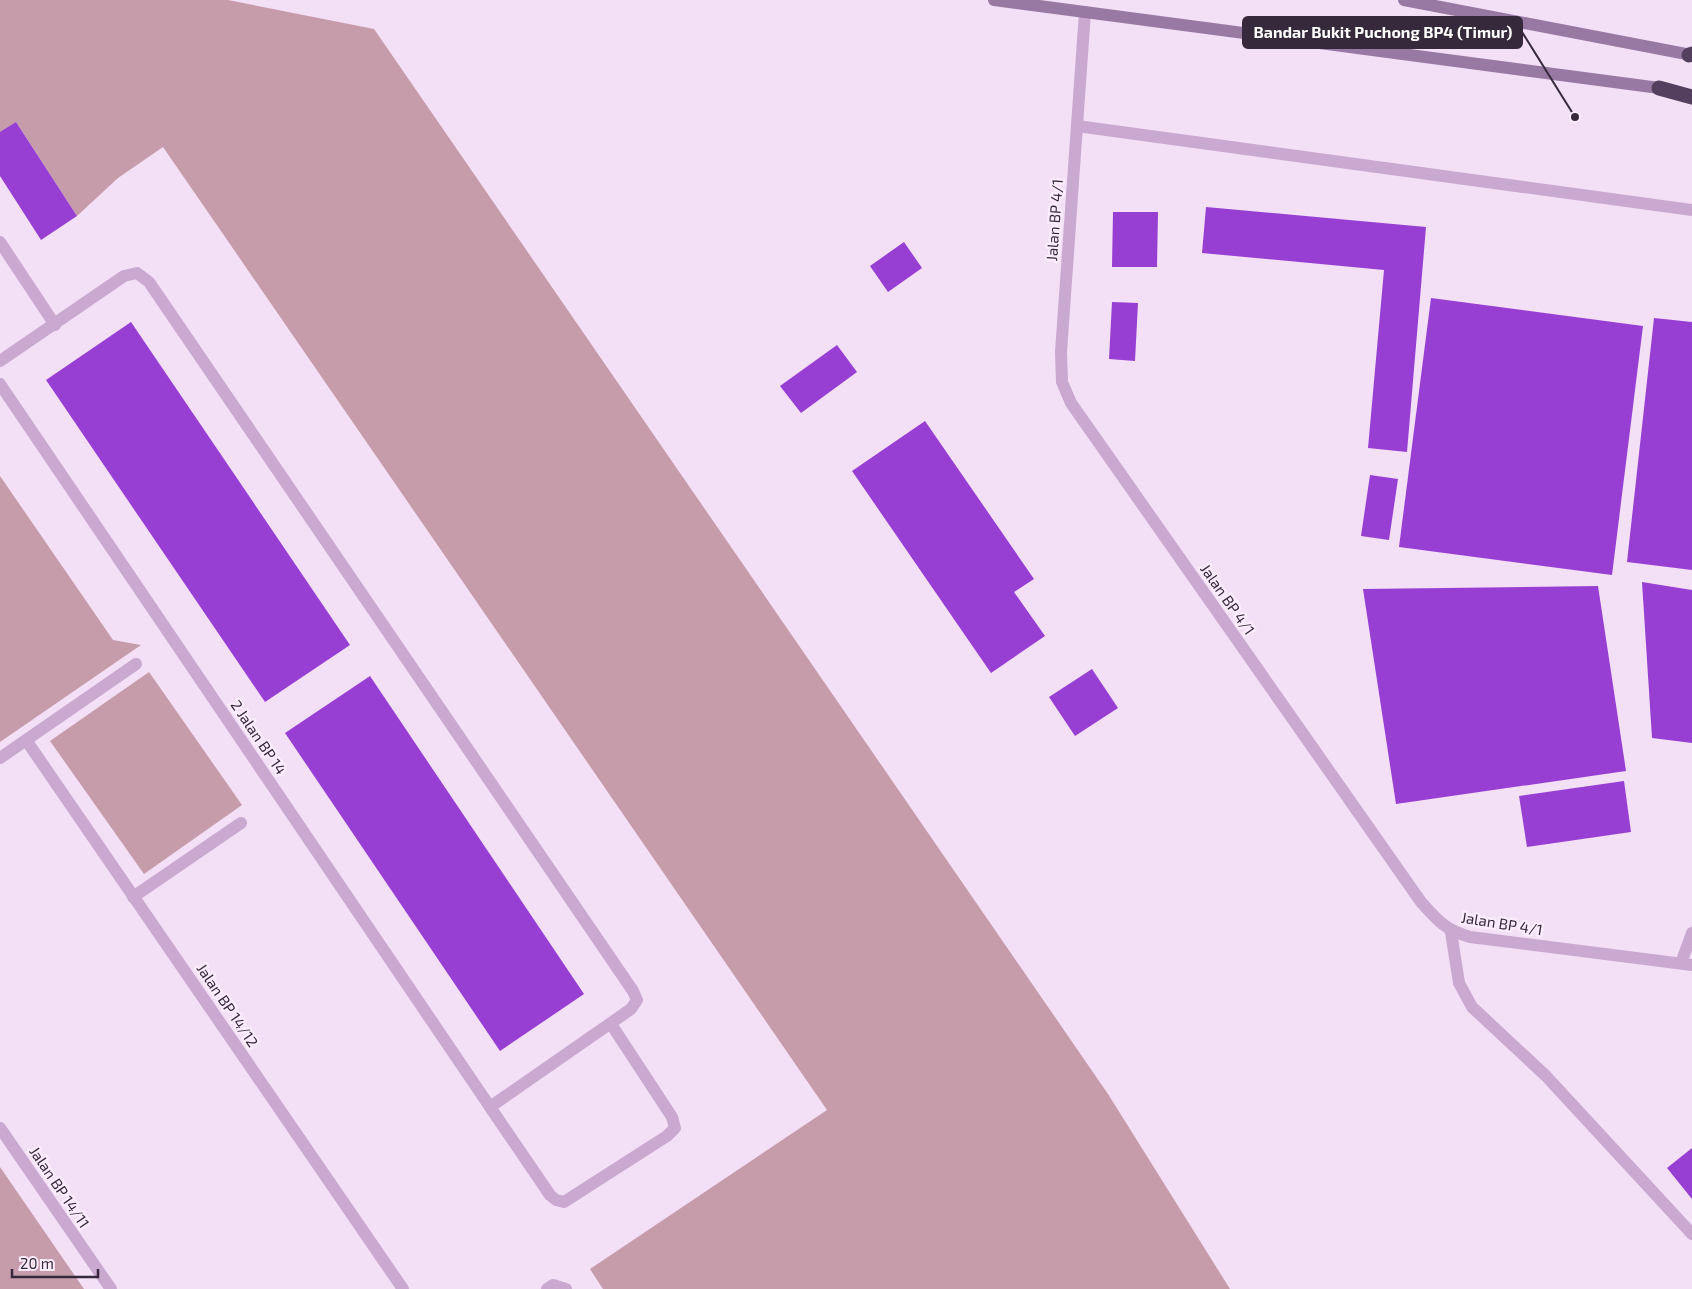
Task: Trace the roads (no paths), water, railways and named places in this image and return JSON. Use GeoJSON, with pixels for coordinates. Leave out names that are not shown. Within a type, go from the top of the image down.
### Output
{"type":"FeatureCollection","features":[{"type":"Feature","properties":{"kind":"highway"},"geometry":{"type":"LineString","coordinates":[[1658,88],[1692,97]]}},
{"type":"Feature","properties":{"kind":"main road"},"geometry":{"type":"LineString","coordinates":[[994,0],[1658,88],[1692,90]]}},
{"type":"Feature","properties":{"kind":"main road"},"geometry":{"type":"LineString","coordinates":[[1404,0],[1691,55]]}},
{"type":"Feature","properties":{"kind":"street","name":"Jalan BP 4/1"},"geometry":{"type":"LineString","coordinates":[[1085,12],[1061,352],[1062,382],[1071,403],[1421,902],[1438,921],[1451,932],[1470,937],[1687,964]]}},
{"type":"Feature","properties":{"kind":"street"},"geometry":{"type":"LineString","coordinates":[[1077,126],[1692,210]]}},
{"type":"Feature","properties":{"kind":"street"},"geometry":{"type":"LineString","coordinates":[[0,242],[55,325]]}},
{"type":"Feature","properties":{"kind":"street"},"geometry":{"type":"LineString","coordinates":[[0,362],[124,276],[137,273],[149,282],[634,991],[637,1000],[631,1009],[490,1107]]}},
{"type":"Feature","properties":{"kind":"street","name":"2 Jalan BP 14"},"geometry":{"type":"LineString","coordinates":[[0,384],[490,1107],[550,1195],[556,1200],[564,1202],[667,1136],[675,1128],[672,1117],[611,1024]]}},
{"type":"Feature","properties":{"kind":"street"},"geometry":{"type":"LineString","coordinates":[[0,758],[136,664]]}},
{"type":"Feature","properties":{"kind":"street","name":"Jalan BP 14/12"},"geometry":{"type":"LineString","coordinates":[[26,740],[403,1289]]}},
{"type":"Feature","properties":{"kind":"street"},"geometry":{"type":"LineString","coordinates":[[134,897],[241,823]]}},
{"type":"Feature","properties":{"kind":"street"},"geometry":{"type":"LineString","coordinates":[[1451,932],[1459,983],[1472,1007],[1546,1076],[1692,1234]]}},
{"type":"Feature","properties":{"kind":"street"},"geometry":{"type":"LineString","coordinates":[[1687,964],[1692,933]]}},
{"type":"Feature","properties":{"kind":"street","name":"Jalan BP 14/11"},"geometry":{"type":"LineString","coordinates":[[0,1128],[111,1289]]}},
{"type":"Feature","properties":{"kind":"street"},"geometry":{"type":"LineString","coordinates":[[547,1289],[553,1285],[566,1289]]}},
{"type":"Feature","properties":{"kind":"place","name":"Bandar Bukit Puchong BP4 (Timur)"},"geometry":{"type":"Point","coordinates":[1575,117]}}]}
